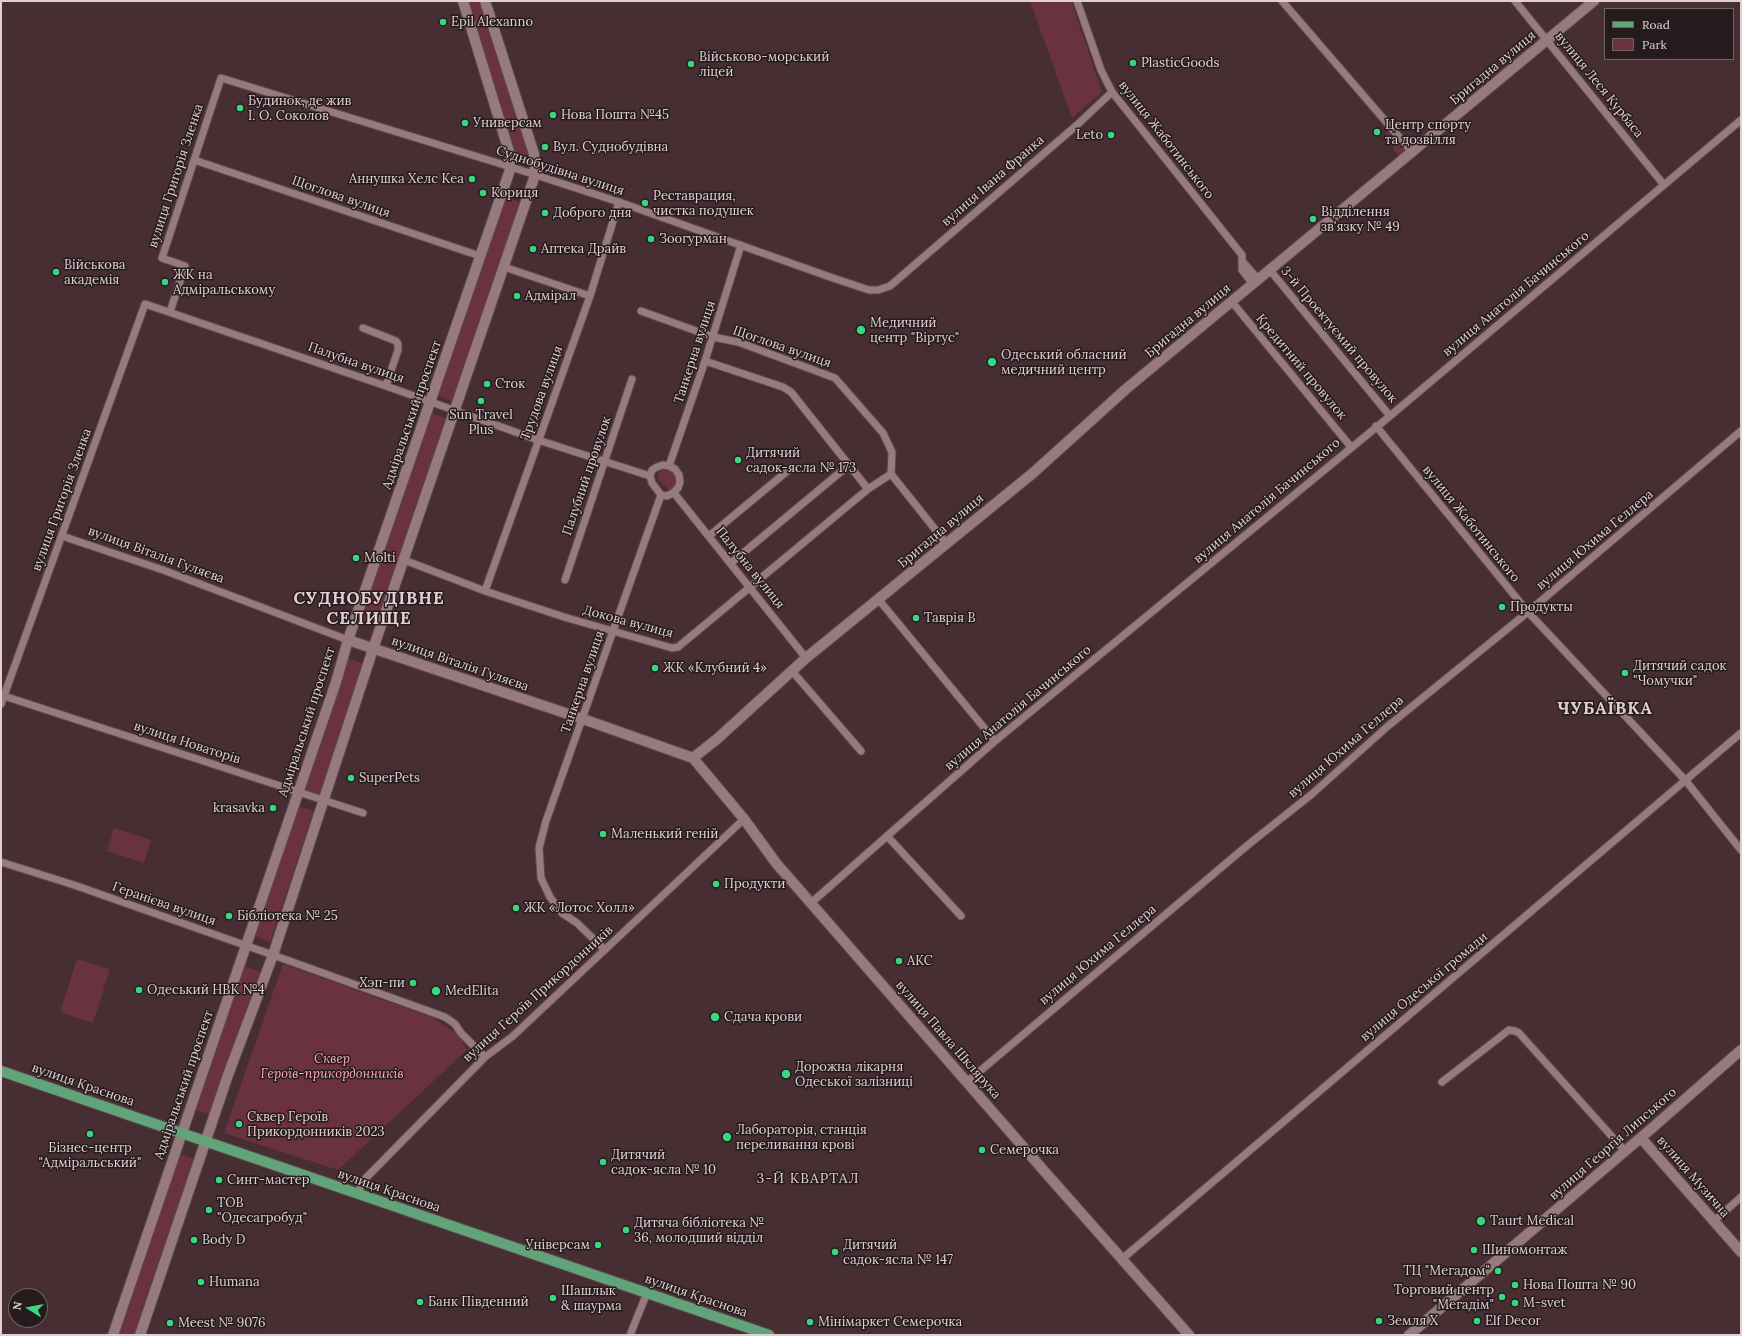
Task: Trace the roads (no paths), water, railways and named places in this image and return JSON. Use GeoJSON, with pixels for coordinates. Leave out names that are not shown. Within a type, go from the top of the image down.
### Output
{"type":"FeatureCollection","features":[{"type":"Feature","properties":{"kind":"main road","name":"вулиця Краснова"},"geometry":{"type":"LineString","coordinates":[[1,1071],[769,1335]]}},
{"type":"Feature","properties":{"kind":"street","name":"Адміральський проспект"},"geometry":{"type":"LineString","coordinates":[[112,1335],[336,682],[348,640],[511,167],[510,155],[463,1]]}},
{"type":"Feature","properties":{"kind":"street"},"geometry":{"type":"LineString","coordinates":[[140,1335],[228,1075],[273,954],[373,649],[535,176],[534,154],[485,1]]}},
{"type":"Feature","properties":{"kind":"street","name":"вулиця Жаботинського"},"geometry":{"type":"LineString","coordinates":[[1077,1],[1101,70],[1112,92],[1242,255],[1242,270],[1256,282]]}},
{"type":"Feature","properties":{"kind":"street"},"geometry":{"type":"LineString","coordinates":[[1282,1],[1412,153]]}},
{"type":"Feature","properties":{"kind":"street","name":"вулиця Леся Курбаса"},"geometry":{"type":"LineString","coordinates":[[1515,1],[1664,185]]}},
{"type":"Feature","properties":{"kind":"street","name":"Бригадна вулиця"},"geometry":{"type":"LineString","coordinates":[[693,758],[717,739],[806,658],[1033,473],[1126,389],[1594,1]]}},
{"type":"Feature","properties":{"kind":"street","name":"Суднобудівна вулиця"},"geometry":{"type":"LineString","coordinates":[[221,78],[511,167],[619,202],[869,290],[878,290],[890,286]]}},
{"type":"Feature","properties":{"kind":"street","name":"вулиця Григорія Зленка"},"geometry":{"type":"LineString","coordinates":[[170,312],[185,266],[162,258],[221,78]]}},
{"type":"Feature","properties":{"kind":"street","name":"вулиця Івана Франка"},"geometry":{"type":"LineString","coordinates":[[890,286],[1077,125],[1112,92]]}},
{"type":"Feature","properties":{"kind":"street","name":"вулиця Анатолія Бачинського"},"geometry":{"type":"LineString","coordinates":[[811,903],[995,741],[1390,416],[1741,120]]}},
{"type":"Feature","properties":{"kind":"street","name":"Щоглова вулиця"},"geometry":{"type":"LineString","coordinates":[[194,160],[480,256]]}},
{"type":"Feature","properties":{"kind":"street","name":"Трудова вулиця"},"geometry":{"type":"LineString","coordinates":[[485,591],[590,296],[619,202]]}},
{"type":"Feature","properties":{"kind":"street","name":"Танкерна вулиця"},"geometry":{"type":"LineString","coordinates":[[670,466],[713,337],[741,245]]}},
{"type":"Feature","properties":{"kind":"street"},"geometry":{"type":"LineString","coordinates":[[504,267],[590,296]]}},
{"type":"Feature","properties":{"kind":"street","name":"3-й Проектуємий провулок"},"geometry":{"type":"LineString","coordinates":[[1269,270],[1390,416]]}},
{"type":"Feature","properties":{"kind":"street","name":"Кредитний провулок"},"geometry":{"type":"LineString","coordinates":[[1232,302],[1351,447]]}},
{"type":"Feature","properties":{"kind":"street","name":"вулиця Григорія Зленка"},"geometry":{"type":"LineString","coordinates":[[1,704],[145,304]]}},
{"type":"Feature","properties":{"kind":"street","name":"Палубна вулиця"},"geometry":{"type":"LineString","coordinates":[[145,304],[386,386],[538,440],[650,476]]}},
{"type":"Feature","properties":{"kind":"street","name":"Щоглова вулиця"},"geometry":{"type":"LineString","coordinates":[[641,311],[713,337],[738,342],[835,378],[883,433],[892,452],[891,474]]}},
{"type":"Feature","properties":{"kind":"street"},"geometry":{"type":"LineString","coordinates":[[363,328],[396,341],[398,344],[398,350],[386,386]]}},
{"type":"Feature","properties":{"kind":"street"},"geometry":{"type":"LineString","coordinates":[[705,361],[783,387],[791,392],[868,489]]}},
{"type":"Feature","properties":{"kind":"street","name":"Палубний провулок"},"geometry":{"type":"LineString","coordinates":[[565,580],[632,379]]}},
{"type":"Feature","properties":{"kind":"street","name":"вулиця Жаботинського"},"geometry":{"type":"LineString","coordinates":[[1376,426],[1528,612],[1686,781],[1741,850]]}},
{"type":"Feature","properties":{"kind":"street","name":"вулиця Юхима Геллера"},"geometry":{"type":"LineString","coordinates":[[967,1082],[1238,853],[1312,794],[1388,726],[1528,612],[1741,431]]}},
{"type":"Feature","properties":{"kind":"street"},"geometry":{"type":"LineString","coordinates":[[731,563],[849,464]]}},
{"type":"Feature","properties":{"kind":"street"},"geometry":{"type":"LineString","coordinates":[[657,466],[670,466],[675,469],[679,475],[680,482],[674,493],[667,496],[661,495],[652,482],[650,476],[652,470],[657,466]]}},
{"type":"Feature","properties":{"kind":"street"},"geometry":{"type":"LineString","coordinates":[[709,536],[791,468]]}},
{"type":"Feature","properties":{"kind":"street"},"geometry":{"type":"LineString","coordinates":[[891,474],[946,543]]}},
{"type":"Feature","properties":{"kind":"street","name":"Докова вулиця"},"geometry":{"type":"LineString","coordinates":[[404,560],[485,591],[564,617],[672,648],[678,648],[868,489],[891,474]]}},
{"type":"Feature","properties":{"kind":"street","name":"Палубна вулиця"},"geometry":{"type":"LineString","coordinates":[[674,493],[806,658]]}},
{"type":"Feature","properties":{"kind":"street","name":"Танкерна вулиця"},"geometry":{"type":"LineString","coordinates":[[605,950],[577,923],[562,913],[550,897],[541,878],[539,848],[546,821],[661,495]]}},
{"type":"Feature","properties":{"kind":"street","name":"вулиця Віталія Гуляєва"},"geometry":{"type":"LineString","coordinates":[[62,536],[170,573],[373,649],[583,719],[693,758]]}},
{"type":"Feature","properties":{"kind":"street"},"geometry":{"type":"LineString","coordinates":[[879,600],[995,741]]}},
{"type":"Feature","properties":{"kind":"street"},"geometry":{"type":"LineString","coordinates":[[792,671],[860,752]]}},
{"type":"Feature","properties":{"kind":"street","name":"вулиця Новаторів"},"geometry":{"type":"LineString","coordinates":[[4,696],[364,813]]}},
{"type":"Feature","properties":{"kind":"street","name":"вулиця Одеської громади"},"geometry":{"type":"LineString","coordinates":[[1122,1259],[1741,733]]}},
{"type":"Feature","properties":{"kind":"street","name":"вулиця Павла Шклярука"},"geometry":{"type":"LineString","coordinates":[[693,758],[744,819],[776,863],[1189,1335]]}},
{"type":"Feature","properties":{"kind":"street","name":"вулиця Героїв Прикордонників"},"geometry":{"type":"LineString","coordinates":[[358,1194],[362,1182],[485,1057],[513,1036],[744,819]]}},
{"type":"Feature","properties":{"kind":"street"},"geometry":{"type":"LineString","coordinates":[[887,836],[961,916]]}},
{"type":"Feature","properties":{"kind":"street","name":"Геранієва вулиця"},"geometry":{"type":"LineString","coordinates":[[1,862],[74,885],[273,954],[445,1018],[455,1024],[461,1033],[485,1057]]}},
{"type":"Feature","properties":{"kind":"street"},"geometry":{"type":"LineString","coordinates":[[1442,1082],[1508,1030],[1514,1031],[1519,1033],[1625,1151]]}},
{"type":"Feature","properties":{"kind":"street","name":"вулиця Георгія Липського"},"geometry":{"type":"LineString","coordinates":[[1409,1335],[1641,1138],[1741,1050]]}},
{"type":"Feature","properties":{"kind":"street","name":"вулиця Музична"},"geometry":{"type":"LineString","coordinates":[[1641,1138],[1741,1252]]}},
{"type":"Feature","properties":{"kind":"street"},"geometry":{"type":"LineString","coordinates":[[1714,1221],[1741,1197]]}},
{"type":"Feature","properties":{"kind":"street"},"geometry":{"type":"LineString","coordinates":[[630,1335],[647,1293]]}},
{"type":"Feature","properties":{"kind":"place","name":"Epil Alexanno"},"geometry":{"type":"Point","coordinates":[443,22]}},
{"type":"Feature","properties":{"kind":"place","name":"PlasticGoods"},"geometry":{"type":"Point","coordinates":[1133,63]}},
{"type":"Feature","properties":{"kind":"place","name":"Військово-морський ліцей"},"geometry":{"type":"Point","coordinates":[691,64]}},
{"type":"Feature","properties":{"kind":"place","name":"Будинок, де жив І. О. Соколов"},"geometry":{"type":"Point","coordinates":[240,108]}},
{"type":"Feature","properties":{"kind":"place","name":"Нова Пошта №45"},"geometry":{"type":"Point","coordinates":[553,115]}},
{"type":"Feature","properties":{"kind":"place","name":"Универсам"},"geometry":{"type":"Point","coordinates":[465,123]}},
{"type":"Feature","properties":{"kind":"place","name":"Центр спорту та дозвілля"},"geometry":{"type":"Point","coordinates":[1377,132]}},
{"type":"Feature","properties":{"kind":"place","name":"Leto"},"geometry":{"type":"Point","coordinates":[1111,135]}},
{"type":"Feature","properties":{"kind":"place","name":"Вул. Суднобудівна"},"geometry":{"type":"Point","coordinates":[545,147]}},
{"type":"Feature","properties":{"kind":"place","name":"Аннушка Хелс Кеа"},"geometry":{"type":"Point","coordinates":[472,179]}},
{"type":"Feature","properties":{"kind":"place","name":"Кориця"},"geometry":{"type":"Point","coordinates":[483,193]}},
{"type":"Feature","properties":{"kind":"place","name":"Реставрация, чистка подушек"},"geometry":{"type":"Point","coordinates":[645,203]}},
{"type":"Feature","properties":{"kind":"place","name":"Доброго дня"},"geometry":{"type":"Point","coordinates":[545,213]}},
{"type":"Feature","properties":{"kind":"place","name":"Відділення зв'язку № 49"},"geometry":{"type":"Point","coordinates":[1313,219]}},
{"type":"Feature","properties":{"kind":"place","name":"Зоогурман"},"geometry":{"type":"Point","coordinates":[651,239]}},
{"type":"Feature","properties":{"kind":"place","name":"Аптека Драйв"},"geometry":{"type":"Point","coordinates":[533,249]}},
{"type":"Feature","properties":{"kind":"place","name":"Військова академія"},"geometry":{"type":"Point","coordinates":[56,272]}},
{"type":"Feature","properties":{"kind":"place","name":"ЖК на Адміральському"},"geometry":{"type":"Point","coordinates":[165,282]}},
{"type":"Feature","properties":{"kind":"place","name":"Адмірал"},"geometry":{"type":"Point","coordinates":[517,296]}},
{"type":"Feature","properties":{"kind":"place","name":"Медичний центр \"Віртус\""},"geometry":{"type":"Point","coordinates":[861,330]}},
{"type":"Feature","properties":{"kind":"place","name":"Одеський обласний медичний центр"},"geometry":{"type":"Point","coordinates":[992,362]}},
{"type":"Feature","properties":{"kind":"place","name":"Сток"},"geometry":{"type":"Point","coordinates":[487,384]}},
{"type":"Feature","properties":{"kind":"place","name":"Sun Travel Plus"},"geometry":{"type":"Point","coordinates":[481,401]}},
{"type":"Feature","properties":{"kind":"place","name":"Дитячий садок-ясла № 173"},"geometry":{"type":"Point","coordinates":[738,460]}},
{"type":"Feature","properties":{"kind":"place","name":"Molti"},"geometry":{"type":"Point","coordinates":[356,558]}},
{"type":"Feature","properties":{"kind":"place","name":"Продукты"},"geometry":{"type":"Point","coordinates":[1502,607]}},
{"type":"Feature","properties":{"kind":"place","name":"Таврія В"},"geometry":{"type":"Point","coordinates":[916,618]}},
{"type":"Feature","properties":{"kind":"place","name":"ЖК «Клубний 4»"},"geometry":{"type":"Point","coordinates":[655,668]}},
{"type":"Feature","properties":{"kind":"place","name":"Дитячий садок \"Чомучки\""},"geometry":{"type":"Point","coordinates":[1625,673]}},
{"type":"Feature","properties":{"kind":"place","name":"SuperPets"},"geometry":{"type":"Point","coordinates":[351,778]}},
{"type":"Feature","properties":{"kind":"place","name":"krasavka"},"geometry":{"type":"Point","coordinates":[273,808]}},
{"type":"Feature","properties":{"kind":"place","name":"Маленький геній"},"geometry":{"type":"Point","coordinates":[603,834]}},
{"type":"Feature","properties":{"kind":"place","name":"Продукти"},"geometry":{"type":"Point","coordinates":[716,884]}},
{"type":"Feature","properties":{"kind":"place","name":"ЖК «Лотос Холл»"},"geometry":{"type":"Point","coordinates":[516,908]}},
{"type":"Feature","properties":{"kind":"place","name":"Бібліотека № 25"},"geometry":{"type":"Point","coordinates":[229,916]}},
{"type":"Feature","properties":{"kind":"place","name":"АКС"},"geometry":{"type":"Point","coordinates":[899,961]}},
{"type":"Feature","properties":{"kind":"place","name":"Хэп-пи"},"geometry":{"type":"Point","coordinates":[413,983]}},
{"type":"Feature","properties":{"kind":"place","name":"Одеський НВК №4"},"geometry":{"type":"Point","coordinates":[139,990]}},
{"type":"Feature","properties":{"kind":"place","name":"MedElita"},"geometry":{"type":"Point","coordinates":[436,991]}},
{"type":"Feature","properties":{"kind":"place","name":"Сдача крови"},"geometry":{"type":"Point","coordinates":[715,1017]}},
{"type":"Feature","properties":{"kind":"place","name":"Дорожна лікарня Одеської залізниці"},"geometry":{"type":"Point","coordinates":[786,1074]}},
{"type":"Feature","properties":{"kind":"place","name":"Сквер Героїв Прикордонників 2023"},"geometry":{"type":"Point","coordinates":[239,1124]}},
{"type":"Feature","properties":{"kind":"place","name":"Бізнес-центр \"Адміральський\""},"geometry":{"type":"Point","coordinates":[90,1134]}},
{"type":"Feature","properties":{"kind":"place","name":"Лабораторія, станція переливання крові"},"geometry":{"type":"Point","coordinates":[727,1137]}},
{"type":"Feature","properties":{"kind":"place","name":"Семерочка"},"geometry":{"type":"Point","coordinates":[982,1150]}},
{"type":"Feature","properties":{"kind":"place","name":"Дитячий садок-ясла № 10"},"geometry":{"type":"Point","coordinates":[603,1162]}},
{"type":"Feature","properties":{"kind":"place","name":"Синт-мастер"},"geometry":{"type":"Point","coordinates":[219,1180]}},
{"type":"Feature","properties":{"kind":"place","name":"ТОВ \"Одесагробуд\""},"geometry":{"type":"Point","coordinates":[209,1210]}},
{"type":"Feature","properties":{"kind":"place","name":"Taurt Medical"},"geometry":{"type":"Point","coordinates":[1481,1221]}},
{"type":"Feature","properties":{"kind":"place","name":"Дитяча бібліотека № 36, молодший відділ"},"geometry":{"type":"Point","coordinates":[626,1230]}},
{"type":"Feature","properties":{"kind":"place","name":"Body D"},"geometry":{"type":"Point","coordinates":[194,1240]}},
{"type":"Feature","properties":{"kind":"place","name":"Універсам"},"geometry":{"type":"Point","coordinates":[598,1245]}},
{"type":"Feature","properties":{"kind":"place","name":"Шиномонтаж"},"geometry":{"type":"Point","coordinates":[1474,1250]}},
{"type":"Feature","properties":{"kind":"place","name":"Дитячий садок-ясла № 147"},"geometry":{"type":"Point","coordinates":[835,1252]}},
{"type":"Feature","properties":{"kind":"place","name":"ТЦ \"Мегадом\""},"geometry":{"type":"Point","coordinates":[1498,1271]}},
{"type":"Feature","properties":{"kind":"place","name":"Humana"},"geometry":{"type":"Point","coordinates":[201,1282]}},
{"type":"Feature","properties":{"kind":"place","name":"Нова Пошта № 90"},"geometry":{"type":"Point","coordinates":[1515,1285]}},
{"type":"Feature","properties":{"kind":"place","name":"Торговий центр \"Мегадім\""},"geometry":{"type":"Point","coordinates":[1502,1297]}},
{"type":"Feature","properties":{"kind":"place","name":"Шашлык & шаурма"},"geometry":{"type":"Point","coordinates":[553,1298]}},
{"type":"Feature","properties":{"kind":"place","name":"Банк Південний"},"geometry":{"type":"Point","coordinates":[420,1302]}},
{"type":"Feature","properties":{"kind":"place","name":"M-svet"},"geometry":{"type":"Point","coordinates":[1515,1303]}},
{"type":"Feature","properties":{"kind":"place","name":"Земля Х"},"geometry":{"type":"Point","coordinates":[1379,1321]}},
{"type":"Feature","properties":{"kind":"place","name":"Elf Decor"},"geometry":{"type":"Point","coordinates":[1477,1321]}},
{"type":"Feature","properties":{"kind":"place","name":"Мінімаркет Семерочка"},"geometry":{"type":"Point","coordinates":[810,1322]}},
{"type":"Feature","properties":{"kind":"place","name":"Meest № 9076"},"geometry":{"type":"Point","coordinates":[170,1323]}},
{"type":"Feature","properties":{"kind":"district","name":"СУДНОБУДІВНЕ СЕЛИЩЕ"},"geometry":{"type":"Point","coordinates":[369,609]}},
{"type":"Feature","properties":{"kind":"district","name":"ЧУБАЇВКА"},"geometry":{"type":"Point","coordinates":[1605,709]}},
{"type":"Feature","properties":{"kind":"district","name":"3-Й КВАРТАЛ"},"geometry":{"type":"Point","coordinates":[808,1179]}},
{"type":"Feature","properties":{"kind":"park label","name":"Сквер Героїв-прикордонників"},"geometry":{"type":"Point","coordinates":[332,1066]}}]}
